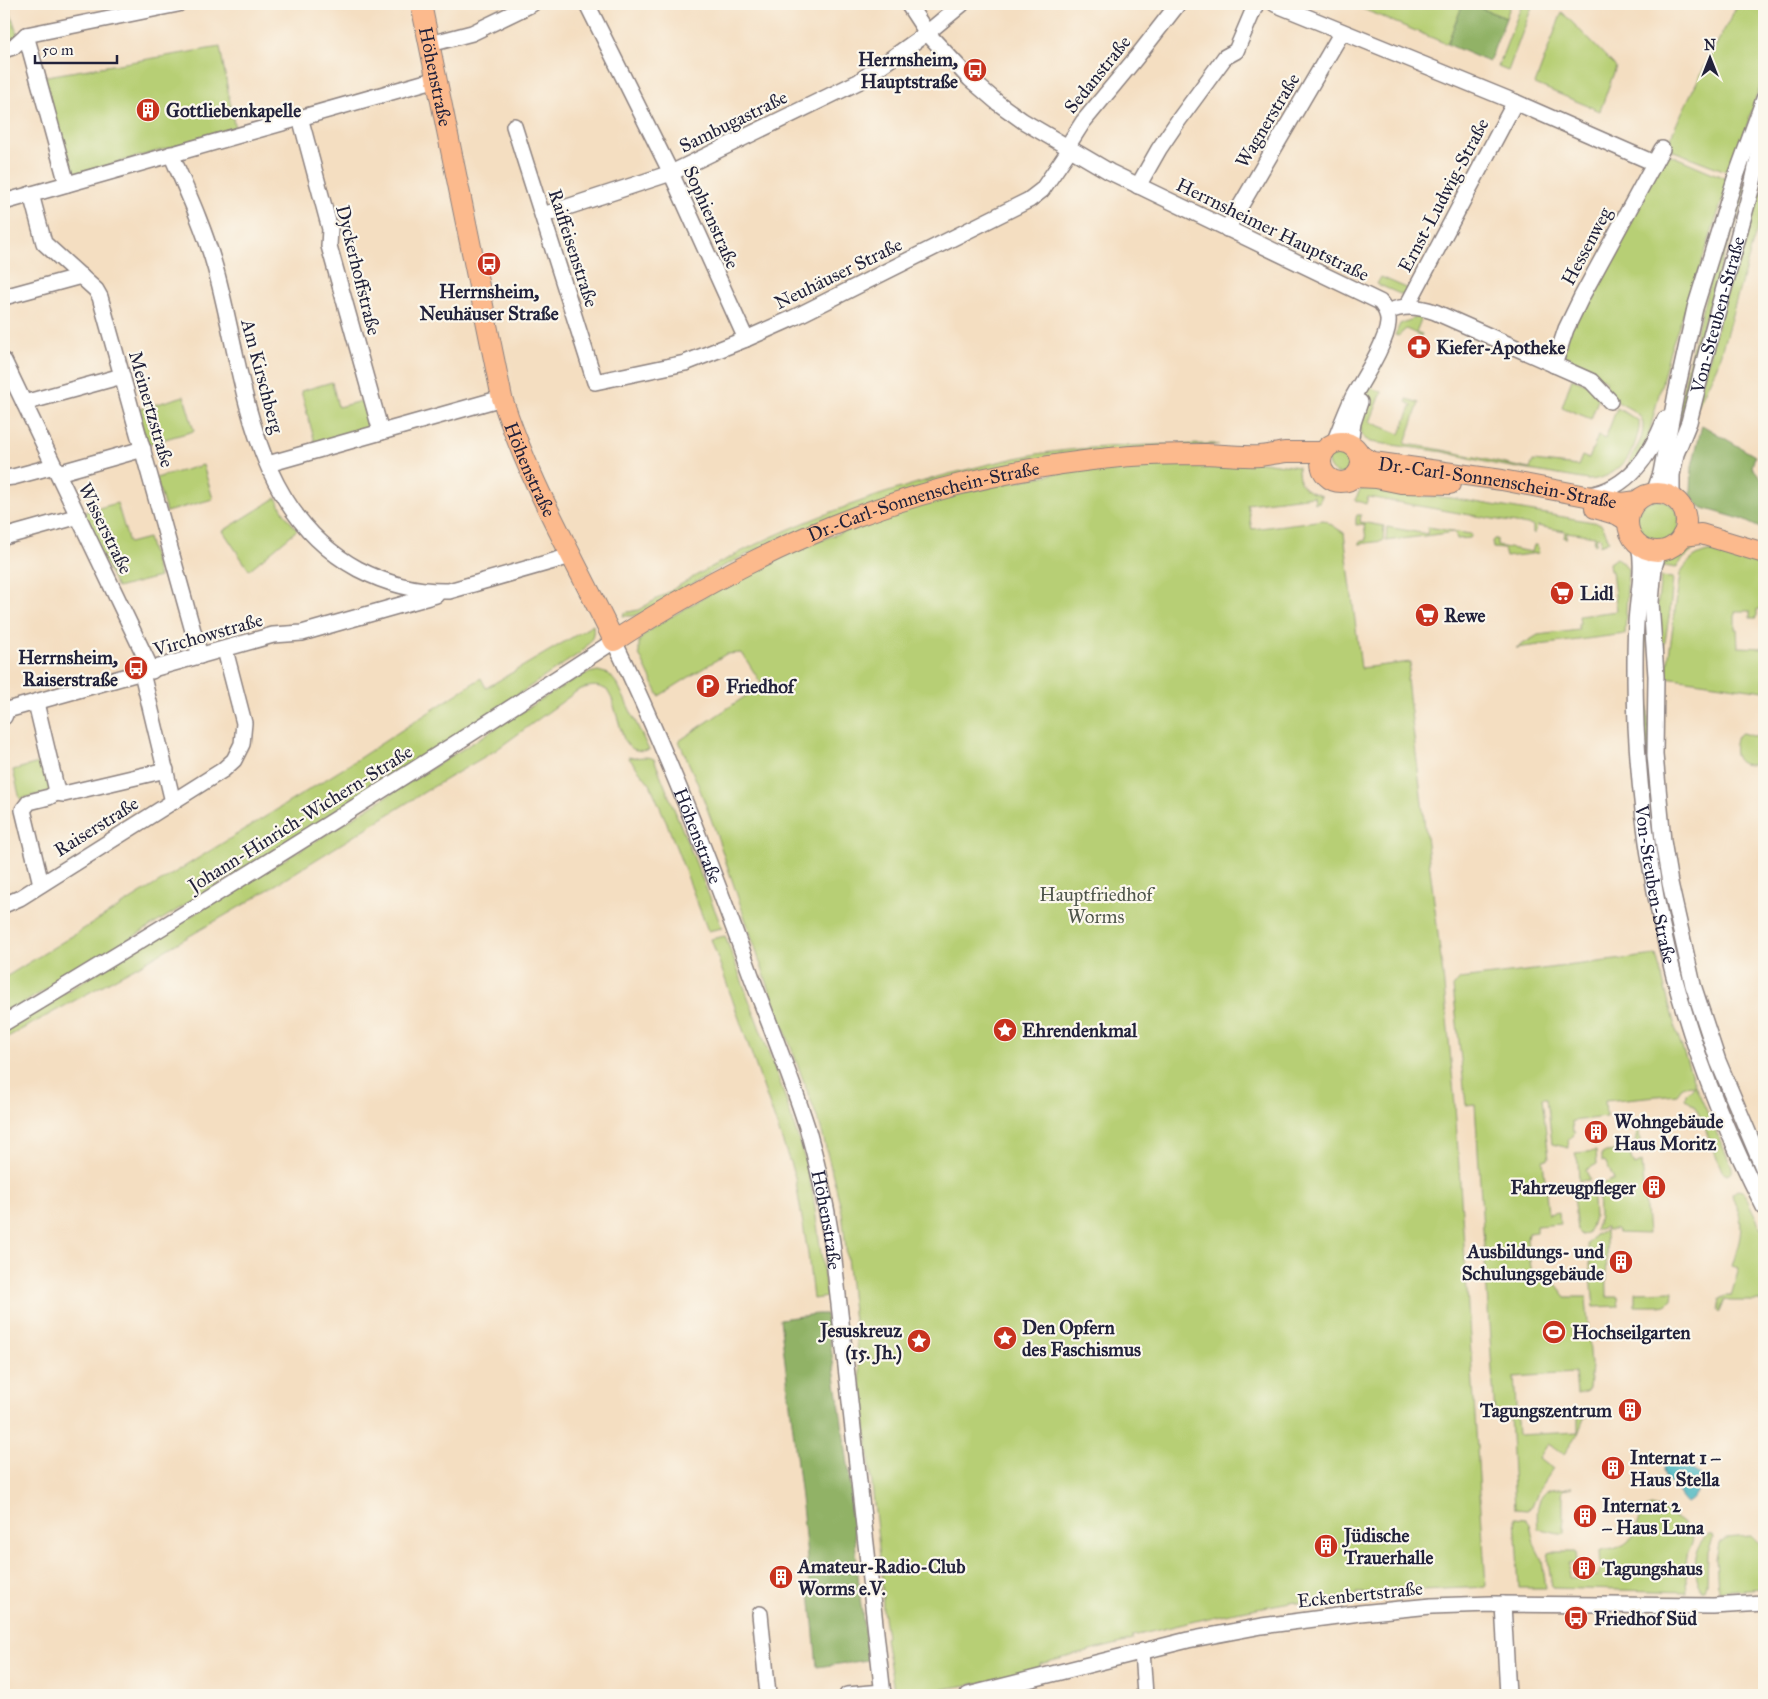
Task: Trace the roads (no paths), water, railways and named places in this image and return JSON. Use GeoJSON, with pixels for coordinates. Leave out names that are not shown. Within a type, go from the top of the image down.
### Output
{"type":"FeatureCollection","features":[{"type":"Feature","properties":{"kind":"main road","name":"Höhenstraße"},"geometry":{"type":"LineString","coordinates":[[421,4],[502,398],[528,470],[614,642]]}},
{"type":"Feature","properties":{"kind":"main road","name":"Dr.-Carl-Sonnenschein-Straße"},"geometry":{"type":"LineString","coordinates":[[614,642],[696,591],[776,549],[840,521],[933,490],[988,476],[1038,467],[1120,457],[1185,454],[1260,456],[1284,452],[1338,452],[1373,462],[1445,471],[1588,495],[1624,503],[1654,497]]}},
{"type":"Feature","properties":{"kind":"main road","name":"Dr.-Carl-Sonnenschein-Straße"},"geometry":{"type":"LineString","coordinates":[[1338,452],[1325,474],[1331,480],[1339,482],[1347,481],[1354,477],[1376,478],[1402,483],[1460,485],[1568,503],[1608,512],[1628,521]]}},
{"type":"Feature","properties":{"kind":"main road"},"geometry":{"type":"LineString","coordinates":[[1338,452],[1361,463],[1354,477]]}},
{"type":"Feature","properties":{"kind":"main road","name":"Von-Steuben-Straße"},"geometry":{"type":"LineString","coordinates":[[1639,545],[1631,536],[1628,521],[1630,511],[1654,497]]}},
{"type":"Feature","properties":{"kind":"main road"},"geometry":{"type":"LineString","coordinates":[[1639,545],[1646,549],[1659,551],[1671,547],[1684,526],[1681,505],[1654,497]]}},
{"type":"Feature","properties":{"kind":"main road"},"geometry":{"type":"LineString","coordinates":[[1684,526],[1764,543]]}},
{"type":"Feature","properties":{"kind":"main road"},"geometry":{"type":"LineString","coordinates":[[1684,526],[1701,534],[1764,554]]}},
{"type":"Feature","properties":{"kind":"street"},"geometry":{"type":"LineString","coordinates":[[109,4],[124,15]]}},
{"type":"Feature","properties":{"kind":"street"},"geometry":{"type":"LineString","coordinates":[[430,44],[472,33],[532,4]]}},
{"type":"Feature","properties":{"kind":"street","name":"Sophienstraße"},"geometry":{"type":"LineString","coordinates":[[587,4],[670,173],[746,339]]}},
{"type":"Feature","properties":{"kind":"street","name":"Herrnsheimer Hauptstraße"},"geometry":{"type":"LineString","coordinates":[[908,4],[927,33],[970,79],[1023,121],[1138,186],[1380,302],[1387,312]]}},
{"type":"Feature","properties":{"kind":"street","name":"Sambugastraße"},"geometry":{"type":"LineString","coordinates":[[543,215],[670,173],[858,82],[927,33],[962,4]]}},
{"type":"Feature","properties":{"kind":"street","name":"Sedanstraße"},"geometry":{"type":"LineString","coordinates":[[1069,148],[1083,122],[1178,4]]}},
{"type":"Feature","properties":{"kind":"street"},"geometry":{"type":"LineString","coordinates":[[1138,186],[1159,149],[1225,57],[1236,51],[1256,4]]}},
{"type":"Feature","properties":{"kind":"street","name":"Ernst-Ludwig-Straße"},"geometry":{"type":"LineString","coordinates":[[1275,4],[1515,102],[1654,162]]}},
{"type":"Feature","properties":{"kind":"street"},"geometry":{"type":"LineString","coordinates":[[4,50],[13,48],[26,35],[169,5]]}},
{"type":"Feature","properties":{"kind":"street","name":"Wagnerstraße"},"geometry":{"type":"LineString","coordinates":[[1227,229],[1342,32]]}},
{"type":"Feature","properties":{"kind":"street"},"geometry":{"type":"LineString","coordinates":[[26,35],[67,184]]}},
{"type":"Feature","properties":{"kind":"street"},"geometry":{"type":"LineString","coordinates":[[4,202],[436,78]]}},
{"type":"Feature","properties":{"kind":"street","name":"Von-Steuben-Straße"},"geometry":{"type":"LineString","coordinates":[[1654,497],[1661,473],[1676,394],[1700,291],[1735,179],[1764,99]]}},
{"type":"Feature","properties":{"kind":"street","name":"Ernst-Ludwig-Straße"},"geometry":{"type":"LineString","coordinates":[[1407,306],[1515,102]]}},
{"type":"Feature","properties":{"kind":"street","name":"Dyckerhoffstraße"},"geometry":{"type":"LineString","coordinates":[[300,117],[330,229],[330,246],[381,432]]}},
{"type":"Feature","properties":{"kind":"street","name":"Raiffeisenstraße"},"geometry":{"type":"LineString","coordinates":[[514,126],[595,382]]}},
{"type":"Feature","properties":{"kind":"street","name":"Von-Steuben-Straße"},"geometry":{"type":"LineString","coordinates":[[1654,497],[1672,474],[1676,454],[1689,422],[1752,186],[1764,132]]}},
{"type":"Feature","properties":{"kind":"street","name":"Neuhäuser Straße"},"geometry":{"type":"LineString","coordinates":[[595,382],[685,363],[791,319],[1029,200],[1042,190],[1069,148]]}},
{"type":"Feature","properties":{"kind":"street","name":"Hessenweg"},"geometry":{"type":"LineString","coordinates":[[1554,365],[1566,329],[1582,296],[1662,149]]}},
{"type":"Feature","properties":{"kind":"street","name":"Am Kirschberg"},"geometry":{"type":"LineString","coordinates":[[171,154],[196,212],[215,266],[244,398],[268,464],[277,484],[295,514],[319,542],[334,554],[372,576],[389,583],[421,590],[449,591],[571,556]]}},
{"type":"Feature","properties":{"kind":"street","name":"Meinertzstraße"},"geometry":{"type":"LineString","coordinates":[[31,194],[44,243],[96,290],[100,297],[200,656]]}},
{"type":"Feature","properties":{"kind":"street"},"geometry":{"type":"LineString","coordinates":[[4,297],[81,276]]}},
{"type":"Feature","properties":{"kind":"street"},"geometry":{"type":"LineString","coordinates":[[1338,452],[1353,423],[1362,398],[1367,374],[1386,332],[1388,324],[1387,312],[1407,306],[1420,307],[1435,312],[1591,381],[1610,401]]}},
{"type":"Feature","properties":{"kind":"street","name":"Wisserstraße"},"geometry":{"type":"LineString","coordinates":[[4,361],[79,516],[147,672]]}},
{"type":"Feature","properties":{"kind":"street"},"geometry":{"type":"LineString","coordinates":[[24,403],[122,376]]}},
{"type":"Feature","properties":{"kind":"street","name":"Von-Steuben-Straße"},"geometry":{"type":"LineString","coordinates":[[1588,495],[1612,488],[1629,476],[1640,463],[1660,431],[1676,394]]}},
{"type":"Feature","properties":{"kind":"street"},"geometry":{"type":"LineString","coordinates":[[268,464],[502,398]]}},
{"type":"Feature","properties":{"kind":"street"},"geometry":{"type":"LineString","coordinates":[[4,478],[56,469],[143,449]]}},
{"type":"Feature","properties":{"kind":"street"},"geometry":{"type":"LineString","coordinates":[[4,537],[79,516]]}},
{"type":"Feature","properties":{"kind":"street","name":"Von-Steuben-Straße"},"geometry":{"type":"LineString","coordinates":[[1639,545],[1641,563],[1636,624],[1635,696],[1643,816],[1653,886],[1666,949],[1692,1039],[1719,1111],[1764,1208]]}},
{"type":"Feature","properties":{"kind":"street","name":"Von-Steuben-Straße"},"geometry":{"type":"LineString","coordinates":[[1659,551],[1654,567],[1651,602],[1656,676],[1655,755],[1661,824],[1670,883],[1693,985],[1718,1061],[1764,1171]]}},
{"type":"Feature","properties":{"kind":"street","name":"Virchowstraße"},"geometry":{"type":"LineString","coordinates":[[5,708],[36,703],[272,635],[302,633],[449,591]]}},
{"type":"Feature","properties":{"kind":"street","name":"Johann-Hinrich-Wichern-Straße"},"geometry":{"type":"LineString","coordinates":[[4,1022],[202,904],[614,642]]}},
{"type":"Feature","properties":{"kind":"street","name":"Höhenstraße"},"geometry":{"type":"LineString","coordinates":[[614,642],[670,765],[720,890],[793,1087],[818,1168],[832,1242],[883,1694]]}},
{"type":"Feature","properties":{"kind":"street","name":"Raiserstraße"},"geometry":{"type":"LineString","coordinates":[[4,905],[20,898],[173,802],[234,760],[242,744],[244,723],[225,650]]}},
{"type":"Feature","properties":{"kind":"street"},"geometry":{"type":"LineString","coordinates":[[147,672],[173,802]]}},
{"type":"Feature","properties":{"kind":"street"},"geometry":{"type":"LineString","coordinates":[[36,703],[56,793]]}},
{"type":"Feature","properties":{"kind":"street","name":"Raiserstraße"},"geometry":{"type":"LineString","coordinates":[[41,884],[23,810],[29,802],[49,797],[56,793],[64,794],[166,770]]}},
{"type":"Feature","properties":{"kind":"street"},"geometry":{"type":"LineString","coordinates":[[1750,1179],[1764,1171]]}},
{"type":"Feature","properties":{"kind":"street","name":"Eckenbertstraße"},"geometry":{"type":"LineString","coordinates":[[968,1695],[1214,1634],[1297,1620],[1399,1608],[1503,1604],[1713,1606],[1764,1603]]}},
{"type":"Feature","properties":{"kind":"street"},"geometry":{"type":"LineString","coordinates":[[1503,1604],[1508,1695]]}},
{"type":"Feature","properties":{"kind":"street"},"geometry":{"type":"LineString","coordinates":[[760,1614],[768,1695]]}},
{"type":"Feature","properties":{"kind":"street"},"geometry":{"type":"LineString","coordinates":[[1142,1651],[1145,1695]]}},
{"type":"Feature","properties":{"kind":"street"},"geometry":{"type":"LineString","coordinates":[[847,1695],[883,1694]]}},
{"type":"Feature","properties":{"kind":"water"},"geometry":{"type":"Polygon","coordinates":[[[1685,1458],[1693,1464],[1690,1468],[1700,1476],[1697,1492],[1693,1499],[1687,1503],[1667,1479],[1663,1470],[1669,1461],[1674,1459],[1682,1461],[1685,1458]]]}},
{"type":"Feature","properties":{"kind":"place","name":"Herrnsheim, Hauptstraße"},"geometry":{"type":"Point","coordinates":[975,70]}},
{"type":"Feature","properties":{"kind":"place","name":"Gottliebenkapelle"},"geometry":{"type":"Point","coordinates":[148,110]}},
{"type":"Feature","properties":{"kind":"place","name":"Herrnsheim, Neuhäuser Straße"},"geometry":{"type":"Point","coordinates":[489,264]}},
{"type":"Feature","properties":{"kind":"place","name":"Kiefer-Apotheke"},"geometry":{"type":"Point","coordinates":[1419,347]}},
{"type":"Feature","properties":{"kind":"place","name":"Lidl"},"geometry":{"type":"Point","coordinates":[1562,593]}},
{"type":"Feature","properties":{"kind":"place","name":"Rewe"},"geometry":{"type":"Point","coordinates":[1427,615]}},
{"type":"Feature","properties":{"kind":"place","name":"Herrnsheim, Raiserstraße"},"geometry":{"type":"Point","coordinates":[136,668]}},
{"type":"Feature","properties":{"kind":"place","name":"Friedhof"},"geometry":{"type":"Point","coordinates":[708,686]}},
{"type":"Feature","properties":{"kind":"place","name":"Ehrendenkmal"},"geometry":{"type":"Point","coordinates":[1005,1030]}},
{"type":"Feature","properties":{"kind":"place","name":"Wohngebäude Haus Moritz"},"geometry":{"type":"Point","coordinates":[1596,1132]}},
{"type":"Feature","properties":{"kind":"place","name":"Fahrzeugpfleger"},"geometry":{"type":"Point","coordinates":[1654,1187]}},
{"type":"Feature","properties":{"kind":"place","name":"Ausbildungs- und Schulungsgebäude"},"geometry":{"type":"Point","coordinates":[1621,1262]}},
{"type":"Feature","properties":{"kind":"place","name":"Hochseilgarten"},"geometry":{"type":"Point","coordinates":[1554,1332]}},
{"type":"Feature","properties":{"kind":"place","name":"Den Opfern des Faschismus"},"geometry":{"type":"Point","coordinates":[1005,1338]}},
{"type":"Feature","properties":{"kind":"place","name":"Jesuskreuz (15. Jh.)"},"geometry":{"type":"Point","coordinates":[919,1341]}},
{"type":"Feature","properties":{"kind":"place","name":"Tagungszentrum"},"geometry":{"type":"Point","coordinates":[1630,1410]}},
{"type":"Feature","properties":{"kind":"place","name":"Internat 1 – Haus Stella"},"geometry":{"type":"Point","coordinates":[1613,1468]}},
{"type":"Feature","properties":{"kind":"place","name":"Internat 2 – Haus Luna"},"geometry":{"type":"Point","coordinates":[1585,1516]}},
{"type":"Feature","properties":{"kind":"place","name":"Jüdische Trauerhalle"},"geometry":{"type":"Point","coordinates":[1326,1546]}},
{"type":"Feature","properties":{"kind":"place","name":"Tagungshaus"},"geometry":{"type":"Point","coordinates":[1584,1568]}},
{"type":"Feature","properties":{"kind":"place","name":"Amateur-Radio-Club Worms e.V."},"geometry":{"type":"Point","coordinates":[781,1577]}},
{"type":"Feature","properties":{"kind":"place","name":"Friedhof Süd"},"geometry":{"type":"Point","coordinates":[1576,1618]}},
{"type":"Feature","properties":{"kind":"park label","name":"Hauptfriedhof Worms"},"geometry":{"type":"Point","coordinates":[1096,905]}}]}
